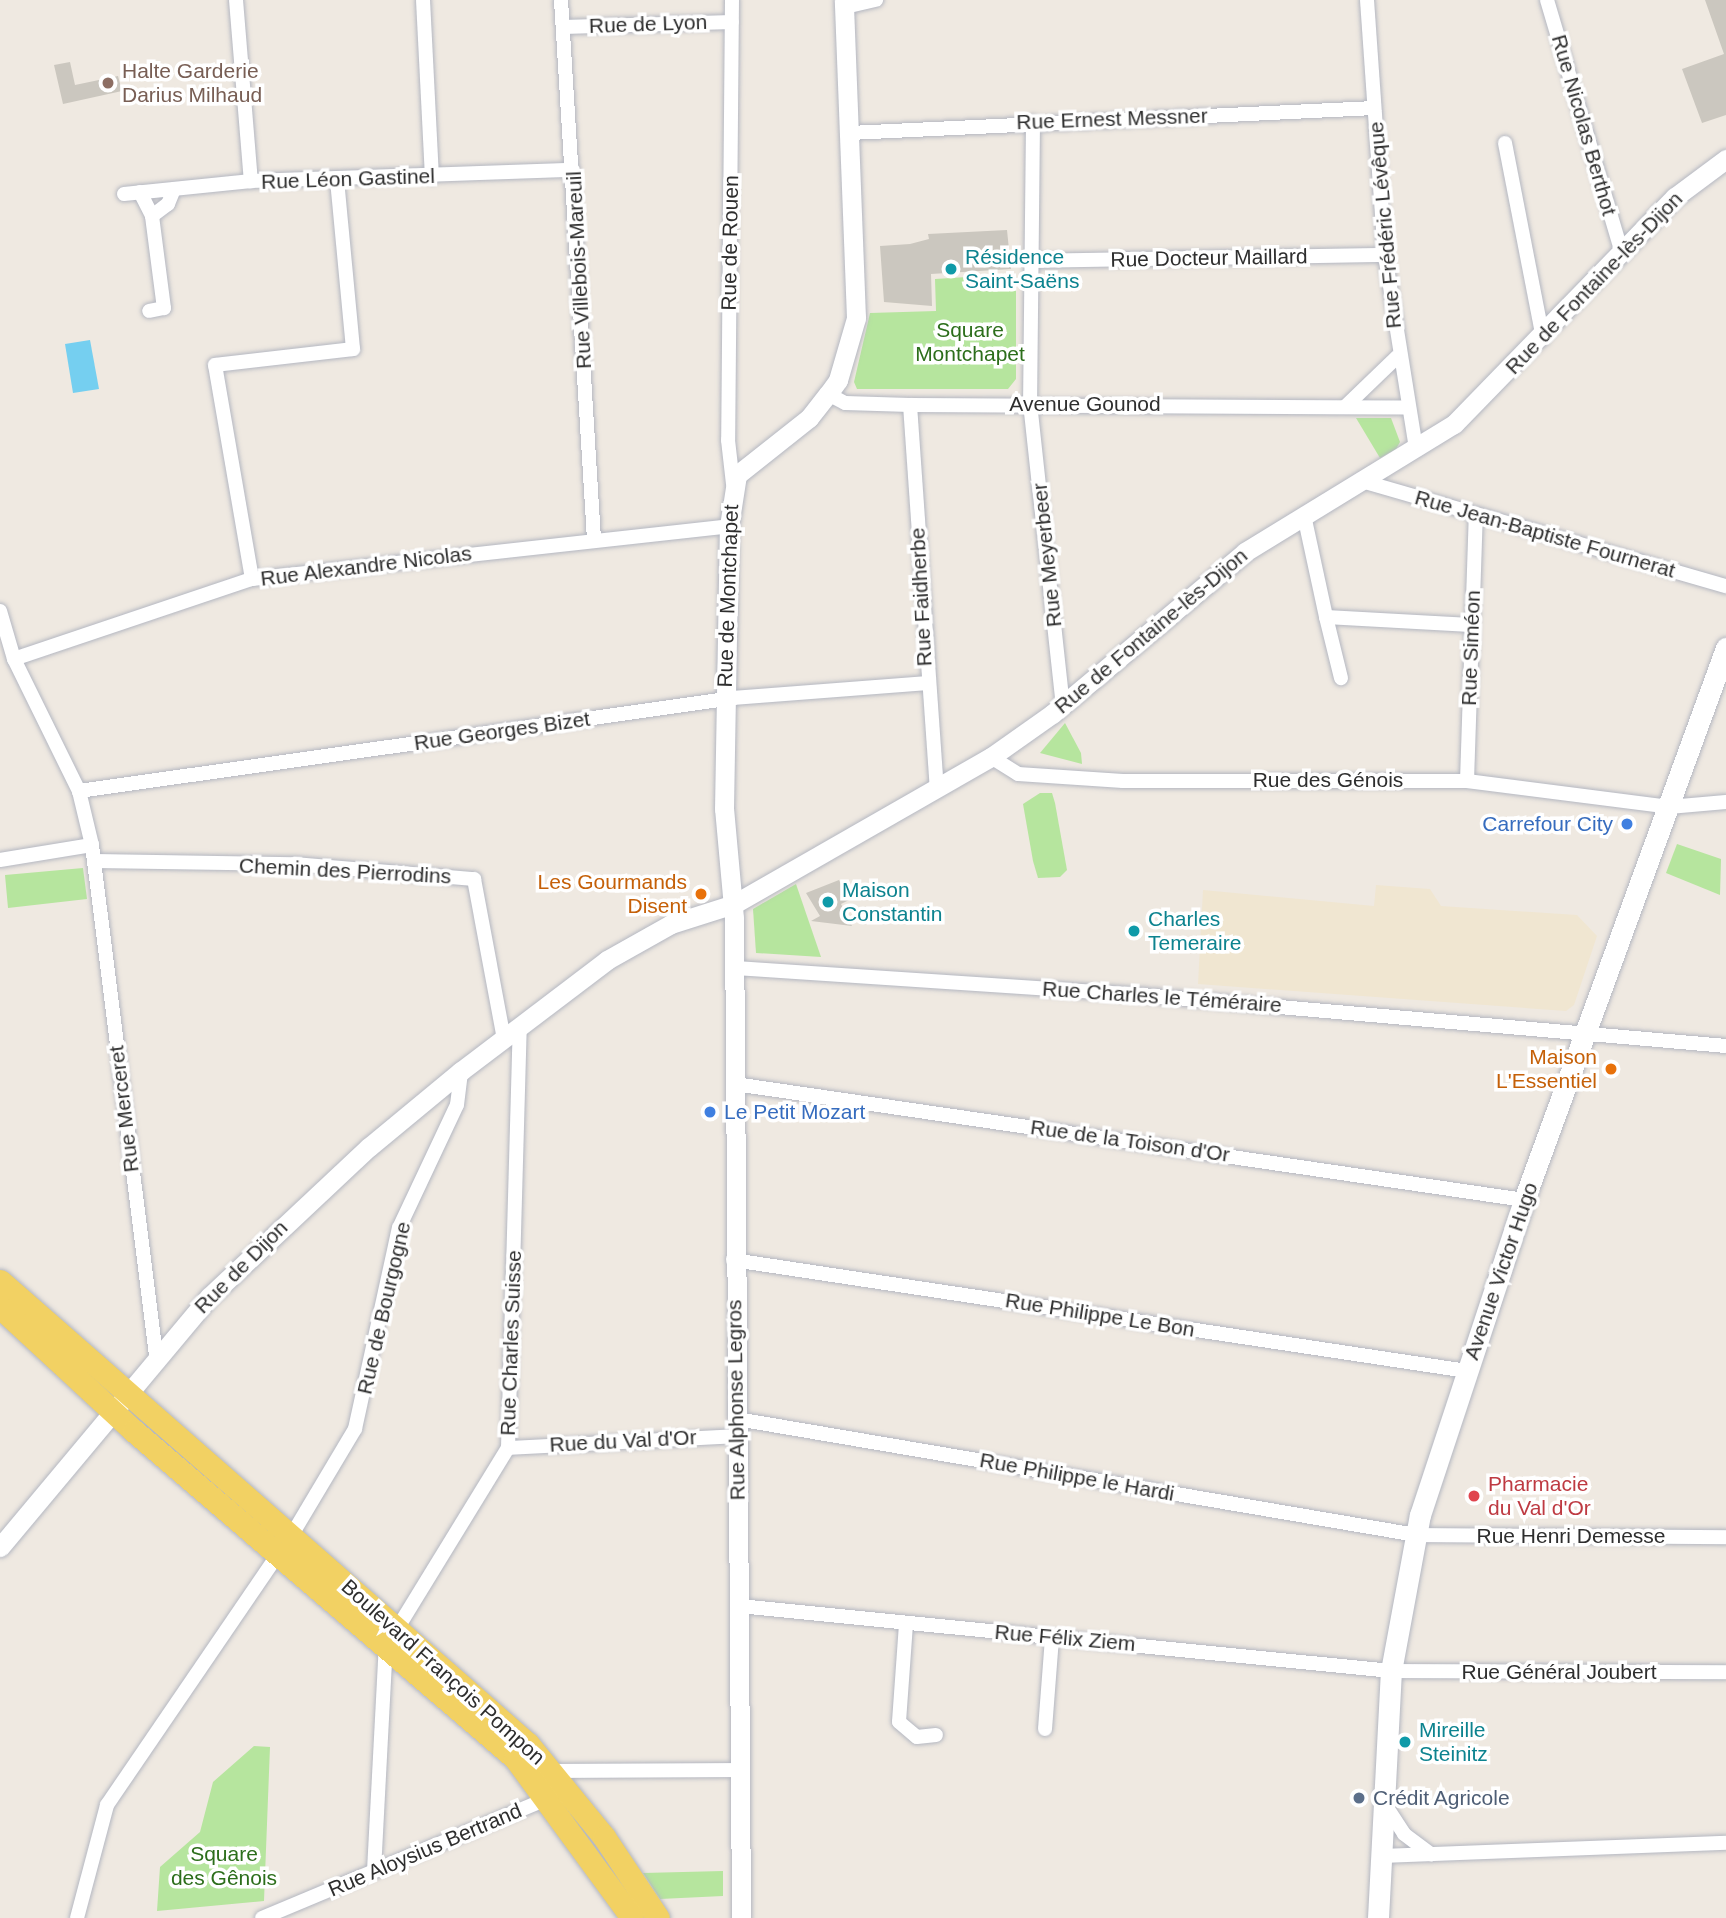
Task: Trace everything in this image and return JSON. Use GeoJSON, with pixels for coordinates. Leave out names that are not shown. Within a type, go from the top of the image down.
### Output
{"type":"FeatureCollection","features":[{"type":"Feature","properties":{"kind":"main road","name":"Avenue Victor Hugo"},"geometry":{"type":"LineString","coordinates":[[1378,1918],[1391,1671],[1416,1535],[1524,1200],[1589,1031],[1726,648]]}},
{"type":"Feature","properties":{"kind":"main road"},"geometry":{"type":"LineString","coordinates":[[0,1281],[119,1402]]}},
{"type":"Feature","properties":{"kind":"main road"},"geometry":{"type":"LineString","coordinates":[[0,1307],[119,1402]]}},
{"type":"Feature","properties":{"kind":"main road","name":"Boulevard François Pompon"},"geometry":{"type":"LineString","coordinates":[[119,1402],[284,1546],[553,1770],[658,1918]]}},
{"type":"Feature","properties":{"kind":"main road","name":"Boulevard François Pompon"},"geometry":{"type":"LineString","coordinates":[[392,1637],[492,1736],[549,1798],[632,1918]]}},
{"type":"Feature","properties":{"kind":"main road"},"geometry":{"type":"LineString","coordinates":[[587,1852],[643,1918]]}},
{"type":"Feature","properties":{"kind":"street"},"geometry":{"type":"LineString","coordinates":[[236,0],[251,181]]}},
{"type":"Feature","properties":{"kind":"street"},"geometry":{"type":"LineString","coordinates":[[423,0],[432,177]]}},
{"type":"Feature","properties":{"kind":"street","name":"Rue Villebois-Mareuil"},"geometry":{"type":"LineString","coordinates":[[561,0],[594,540]]}},
{"type":"Feature","properties":{"kind":"street","name":"Rue de Rouen"},"geometry":{"type":"LineString","coordinates":[[732,0],[729,440],[734,485]]}},
{"type":"Feature","properties":{"kind":"street"},"geometry":{"type":"LineString","coordinates":[[844,3],[876,0]]}},
{"type":"Feature","properties":{"kind":"street","name":"Rue Frédéric Lévêque"},"geometry":{"type":"LineString","coordinates":[[1367,0],[1385,255],[1397,357],[1416,448]]}},
{"type":"Feature","properties":{"kind":"street","name":"Rue Nicolas Berthot"},"geometry":{"type":"LineString","coordinates":[[1547,0],[1621,250]]}},
{"type":"Feature","properties":{"kind":"street","name":"Rue de Montchapet"},"geometry":{"type":"LineString","coordinates":[[734,904],[724,808],[724,699],[729,526],[734,485],[745,466],[809,418],[828,394],[838,380],[856,318],[844,3]]}},
{"type":"Feature","properties":{"kind":"street","name":"Rue de Lyon"},"geometry":{"type":"LineString","coordinates":[[563,27],[732,22]]}},
{"type":"Feature","properties":{"kind":"street","name":"Rue Ernest Messner"},"geometry":{"type":"LineString","coordinates":[[850,133],[1034,122],[1374,108]]}},
{"type":"Feature","properties":{"kind":"street","name":"Rue Meyerbeer"},"geometry":{"type":"LineString","coordinates":[[1034,122],[1030,404],[1063,706]]}},
{"type":"Feature","properties":{"kind":"street"},"geometry":{"type":"LineString","coordinates":[[1505,144],[1543,338]]}},
{"type":"Feature","properties":{"kind":"street","name":"Rue de Fontaine-lès-Dijon"},"geometry":{"type":"LineString","coordinates":[[520,1026],[607,960],[671,924],[734,904],[991,757],[1063,706],[1245,552],[1365,482],[1454,424],[1543,338],[1621,250],[1675,197],[1726,159]]}},
{"type":"Feature","properties":{"kind":"street","name":"Rue Léon Gastinel"},"geometry":{"type":"LineString","coordinates":[[124,194],[251,181],[337,181],[573,170]]}},
{"type":"Feature","properties":{"kind":"street"},"geometry":{"type":"LineString","coordinates":[[252,579],[215,365],[353,349],[337,181]]}},
{"type":"Feature","properties":{"kind":"street"},"geometry":{"type":"LineString","coordinates":[[152,216],[168,204],[174,189]]}},
{"type":"Feature","properties":{"kind":"street"},"geometry":{"type":"LineString","coordinates":[[140,192],[152,216],[164,308],[149,311]]}},
{"type":"Feature","properties":{"kind":"street","name":"Rue Docteur Maillard"},"geometry":{"type":"LineString","coordinates":[[1032,261],[1385,255]]}},
{"type":"Feature","properties":{"kind":"street"},"geometry":{"type":"LineString","coordinates":[[1346,406],[1397,357]]}},
{"type":"Feature","properties":{"kind":"street","name":"Avenue Gounod"},"geometry":{"type":"LineString","coordinates":[[828,394],[845,403],[910,405],[1406,408]]}},
{"type":"Feature","properties":{"kind":"street","name":"Rue Faidherbe"},"geometry":{"type":"LineString","coordinates":[[910,405],[926,684],[937,789]]}},
{"type":"Feature","properties":{"kind":"street","name":"Rue Jean-Baptiste Fournerat"},"geometry":{"type":"LineString","coordinates":[[1365,482],[1726,586]]}},
{"type":"Feature","properties":{"kind":"street","name":"Rue Siméon"},"geometry":{"type":"LineString","coordinates":[[1467,781],[1476,515]]}},
{"type":"Feature","properties":{"kind":"street"},"geometry":{"type":"LineString","coordinates":[[1304,516],[1340,678]]}},
{"type":"Feature","properties":{"kind":"street","name":"Rue Alexandre Nicolas"},"geometry":{"type":"LineString","coordinates":[[14,659],[252,579],[729,526]]}},
{"type":"Feature","properties":{"kind":"street","name":"Rue Merceret"},"geometry":{"type":"LineString","coordinates":[[0,611],[14,659],[79,791],[92,845],[156,1355]]}},
{"type":"Feature","properties":{"kind":"street"},"geometry":{"type":"LineString","coordinates":[[1326,617],[1471,625]]}},
{"type":"Feature","properties":{"kind":"street","name":"Rue Georges Bizet"},"geometry":{"type":"LineString","coordinates":[[79,791],[724,699],[926,684]]}},
{"type":"Feature","properties":{"kind":"street","name":"Rue des Génois"},"geometry":{"type":"LineString","coordinates":[[991,757],[1018,774],[1123,781],[1467,781],[1669,807],[1726,802]]}},
{"type":"Feature","properties":{"kind":"street"},"geometry":{"type":"LineString","coordinates":[[0,860],[92,845]]}},
{"type":"Feature","properties":{"kind":"street","name":"Chemin des Pierrodins"},"geometry":{"type":"LineString","coordinates":[[95,862],[294,864],[474,879],[504,1039]]}},
{"type":"Feature","properties":{"kind":"street","name":"Rue Alphonse Legros"},"geometry":{"type":"LineString","coordinates":[[734,904],[733,1260],[741,1918]]}},
{"type":"Feature","properties":{"kind":"street","name":"Rue Charles le Téméraire"},"geometry":{"type":"LineString","coordinates":[[735,968],[1589,1031],[1726,1046]]}},
{"type":"Feature","properties":{"kind":"street","name":"Rue de Dijon"},"geometry":{"type":"LineString","coordinates":[[0,1547],[156,1355],[257,1249],[461,1071],[520,1026]]}},
{"type":"Feature","properties":{"kind":"street","name":"Rue Charles Suisse"},"geometry":{"type":"LineString","coordinates":[[374,1871],[392,1637],[508,1448],[520,1026]]}},
{"type":"Feature","properties":{"kind":"street","name":"Rue de Bourgogne"},"geometry":{"type":"LineString","coordinates":[[77,1918],[107,1805],[284,1546],[355,1429],[399,1228],[457,1105],[461,1071]]}},
{"type":"Feature","properties":{"kind":"street","name":"Rue de la Toison d'Or"},"geometry":{"type":"LineString","coordinates":[[735,1084],[1524,1200]]}},
{"type":"Feature","properties":{"kind":"street","name":"Rue Philippe Le Bon"},"geometry":{"type":"LineString","coordinates":[[733,1260],[1467,1371]]}},
{"type":"Feature","properties":{"kind":"street","name":"Rue du Val d'Or"},"geometry":{"type":"LineString","coordinates":[[508,1448],[737,1427]]}},
{"type":"Feature","properties":{"kind":"street","name":"Rue Philippe le Hardi"},"geometry":{"type":"LineString","coordinates":[[737,1427],[1416,1535]]}},
{"type":"Feature","properties":{"kind":"street","name":"Rue Henri Demesse"},"geometry":{"type":"LineString","coordinates":[[1416,1535],[1726,1537]]}},
{"type":"Feature","properties":{"kind":"street","name":"Rue Félix Ziem"},"geometry":{"type":"LineString","coordinates":[[738,1606],[1391,1671]]}},
{"type":"Feature","properties":{"kind":"street"},"geometry":{"type":"LineString","coordinates":[[906,1624],[899,1722],[917,1737],[936,1735]]}},
{"type":"Feature","properties":{"kind":"street"},"geometry":{"type":"LineString","coordinates":[[1045,1730],[1052,1637]]}},
{"type":"Feature","properties":{"kind":"street","name":"Rue Général Joubert"},"geometry":{"type":"LineString","coordinates":[[1391,1671],[1726,1672]]}},
{"type":"Feature","properties":{"kind":"street"},"geometry":{"type":"LineString","coordinates":[[553,1770],[740,1770]]}},
{"type":"Feature","properties":{"kind":"street","name":"Rue Aloysius Bertrand"},"geometry":{"type":"LineString","coordinates":[[262,1918],[549,1798]]}},
{"type":"Feature","properties":{"kind":"street"},"geometry":{"type":"LineString","coordinates":[[1385,1804],[1404,1834],[1432,1854]]}},
{"type":"Feature","properties":{"kind":"street"},"geometry":{"type":"LineString","coordinates":[[1382,1856],[1726,1843]]}},
{"type":"Feature","properties":{"kind":"street","name":"Rue Alphonse Legros"},"geometry":{"type":"LineString","coordinates":[[733,1918],[740,1896]]}},
{"type":"Feature","properties":{"kind":"shaded area"},"geometry":{"type":"Polygon","coordinates":[[[1376,885],[1430,889],[1441,906],[1577,915],[1597,936],[1574,1005],[1566,1011],[1198,984],[1203,890],[1374,906],[1376,885]]]}},
{"type":"Feature","properties":{"kind":"green space","name":"Square Montchapet"},"geometry":{"type":"Polygon","coordinates":[[[1016,274],[1016,379],[1008,389],[857,389],[854,382],[870,313],[936,311],[935,279],[1016,274]]]}},
{"type":"Feature","properties":{"kind":"green space"},"geometry":{"type":"Polygon","coordinates":[[[1356,418],[1391,418],[1400,442],[1396,449],[1380,458],[1356,418]]]}},
{"type":"Feature","properties":{"kind":"green space"},"geometry":{"type":"Polygon","coordinates":[[[1065,723],[1081,753],[1082,764],[1040,753],[1065,723]]]}},
{"type":"Feature","properties":{"kind":"green space"},"geometry":{"type":"Polygon","coordinates":[[[1040,793],[1052,793],[1055,803],[1067,870],[1060,877],[1038,878],[1033,861],[1023,804],[1040,793]]]}},
{"type":"Feature","properties":{"kind":"green space"},"geometry":{"type":"Polygon","coordinates":[[[1677,844],[1721,859],[1720,895],[1666,873],[1677,844]]]}},
{"type":"Feature","properties":{"kind":"green space"},"geometry":{"type":"Polygon","coordinates":[[[83,868],[87,899],[8,908],[5,875],[83,868]]]}},
{"type":"Feature","properties":{"kind":"green space"},"geometry":{"type":"Polygon","coordinates":[[[796,884],[821,957],[756,953],[753,909],[796,884]]]}},
{"type":"Feature","properties":{"kind":"green space","name":"Square des Gênois"},"geometry":{"type":"Polygon","coordinates":[[[254,1746],[270,1747],[264,1901],[157,1911],[160,1867],[200,1832],[213,1782],[254,1746]]]}},
{"type":"Feature","properties":{"kind":"green space"},"geometry":{"type":"Polygon","coordinates":[[[723,1871],[723,1896],[660,1899],[643,1873],[723,1871]]]}},
{"type":"Feature","properties":{"kind":"water"},"geometry":{"type":"Polygon","coordinates":[[[90,340],[99,389],[73,393],[65,344],[90,340]]]}},
{"type":"Feature","properties":{"kind":"building"},"geometry":{"type":"Polygon","coordinates":[[[1705,0],[1726,0],[1726,115],[1702,123],[1682,69],[1724,54],[1705,0]]]}},
{"type":"Feature","properties":{"kind":"building","name":"Halte Garderie Darius Milhaud"},"geometry":{"type":"Polygon","coordinates":[[[70,62],[75,85],[118,76],[122,91],[63,104],[54,65],[70,62]]]}},
{"type":"Feature","properties":{"kind":"building","name":"Résidence Saint-Saëns"},"geometry":{"type":"Polygon","coordinates":[[[1007,230],[1011,269],[931,274],[932,306],[884,302],[880,246],[910,244],[929,239],[928,234],[1007,230]]]}},
{"type":"Feature","properties":{"kind":"building","name":"Maison Constantin"},"geometry":{"type":"Polygon","coordinates":[[[839,880],[849,900],[841,904],[852,926],[811,921],[820,916],[806,893],[839,880]]]}},
{"type":"Feature","properties":{"kind":"place","name":"Halte Garderie Darius Milhaud"},"geometry":{"type":"Point","coordinates":[108,83]}},
{"type":"Feature","properties":{"kind":"place","name":"Résidence Saint-Saëns"},"geometry":{"type":"Point","coordinates":[951,269]}},
{"type":"Feature","properties":{"kind":"place","name":"Carrefour City"},"geometry":{"type":"Point","coordinates":[1627,824]}},
{"type":"Feature","properties":{"kind":"place","name":"Les Gourmands Disent"},"geometry":{"type":"Point","coordinates":[701,894]}},
{"type":"Feature","properties":{"kind":"place","name":"Maison Constantin"},"geometry":{"type":"Point","coordinates":[828,902]}},
{"type":"Feature","properties":{"kind":"place","name":"Charles Temeraire"},"geometry":{"type":"Point","coordinates":[1134,931]}},
{"type":"Feature","properties":{"kind":"place","name":"Maison L'Essentiel"},"geometry":{"type":"Point","coordinates":[1611,1069]}},
{"type":"Feature","properties":{"kind":"place","name":"Le Petit Mozart"},"geometry":{"type":"Point","coordinates":[710,1112]}},
{"type":"Feature","properties":{"kind":"place","name":"Pharmacie du Val d'Or"},"geometry":{"type":"Point","coordinates":[1474,1496]}},
{"type":"Feature","properties":{"kind":"place","name":"Mireille Steinitz"},"geometry":{"type":"Point","coordinates":[1405,1742]}},
{"type":"Feature","properties":{"kind":"place","name":"Crédit Agricole"},"geometry":{"type":"Point","coordinates":[1359,1798]}}]}
